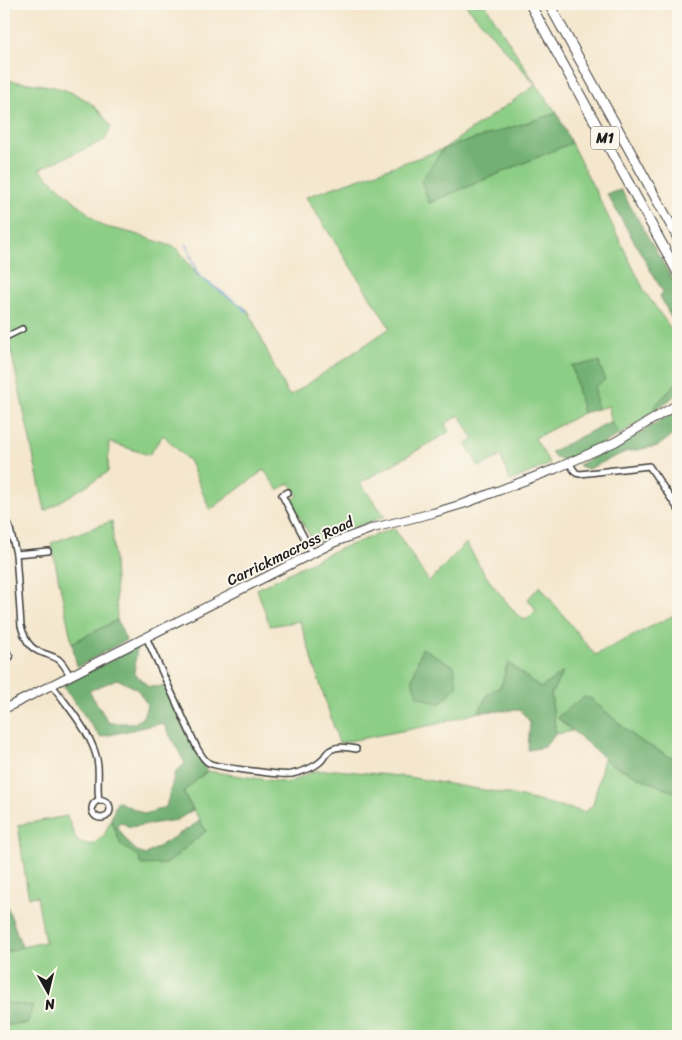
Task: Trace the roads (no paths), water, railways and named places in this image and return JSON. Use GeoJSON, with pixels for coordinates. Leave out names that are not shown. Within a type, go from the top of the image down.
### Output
{"type":"FeatureCollection","features":[{"type":"Feature","properties":{"kind":"highway","name":"M1"},"geometry":{"type":"LineString","coordinates":[[530,4],[678,273]]}},
{"type":"Feature","properties":{"kind":"highway","name":"M1"},"geometry":{"type":"LineString","coordinates":[[549,4],[678,238]]}},
{"type":"Feature","properties":{"kind":"main road","name":"Carrickmacross Road"},"geometry":{"type":"LineString","coordinates":[[4,709],[335,542],[373,528],[466,504],[569,463],[616,442],[678,404]]}},
{"type":"Feature","properties":{"kind":"street"},"geometry":{"type":"LineString","coordinates":[[4,338],[22,329]]}},
{"type":"Feature","properties":{"kind":"street"},"geometry":{"type":"LineString","coordinates":[[569,463],[576,473],[580,474],[649,466],[678,509]]}},
{"type":"Feature","properties":{"kind":"street"},"geometry":{"type":"LineString","coordinates":[[288,492],[282,495],[312,553]]}},
{"type":"Feature","properties":{"kind":"street"},"geometry":{"type":"LineString","coordinates":[[4,514],[16,554],[21,626],[24,636],[28,644],[36,651],[59,660],[70,676]]}},
{"type":"Feature","properties":{"kind":"street"},"geometry":{"type":"LineString","coordinates":[[16,554],[48,551]]}},
{"type":"Feature","properties":{"kind":"street"},"geometry":{"type":"LineString","coordinates":[[146,637],[197,748],[204,759],[210,764],[225,768],[290,775],[316,765],[328,751],[333,749],[346,747],[356,749]]}},
{"type":"Feature","properties":{"kind":"street"},"geometry":{"type":"LineString","coordinates":[[4,648],[10,657],[4,660]]}},
{"type":"Feature","properties":{"kind":"street"},"geometry":{"type":"LineString","coordinates":[[52,685],[85,730],[92,746],[98,764],[99,801]]}},
{"type":"Feature","properties":{"kind":"waterway"},"geometry":{"type":"LineString","coordinates":[[187,245],[200,277],[247,312]]}}]}
